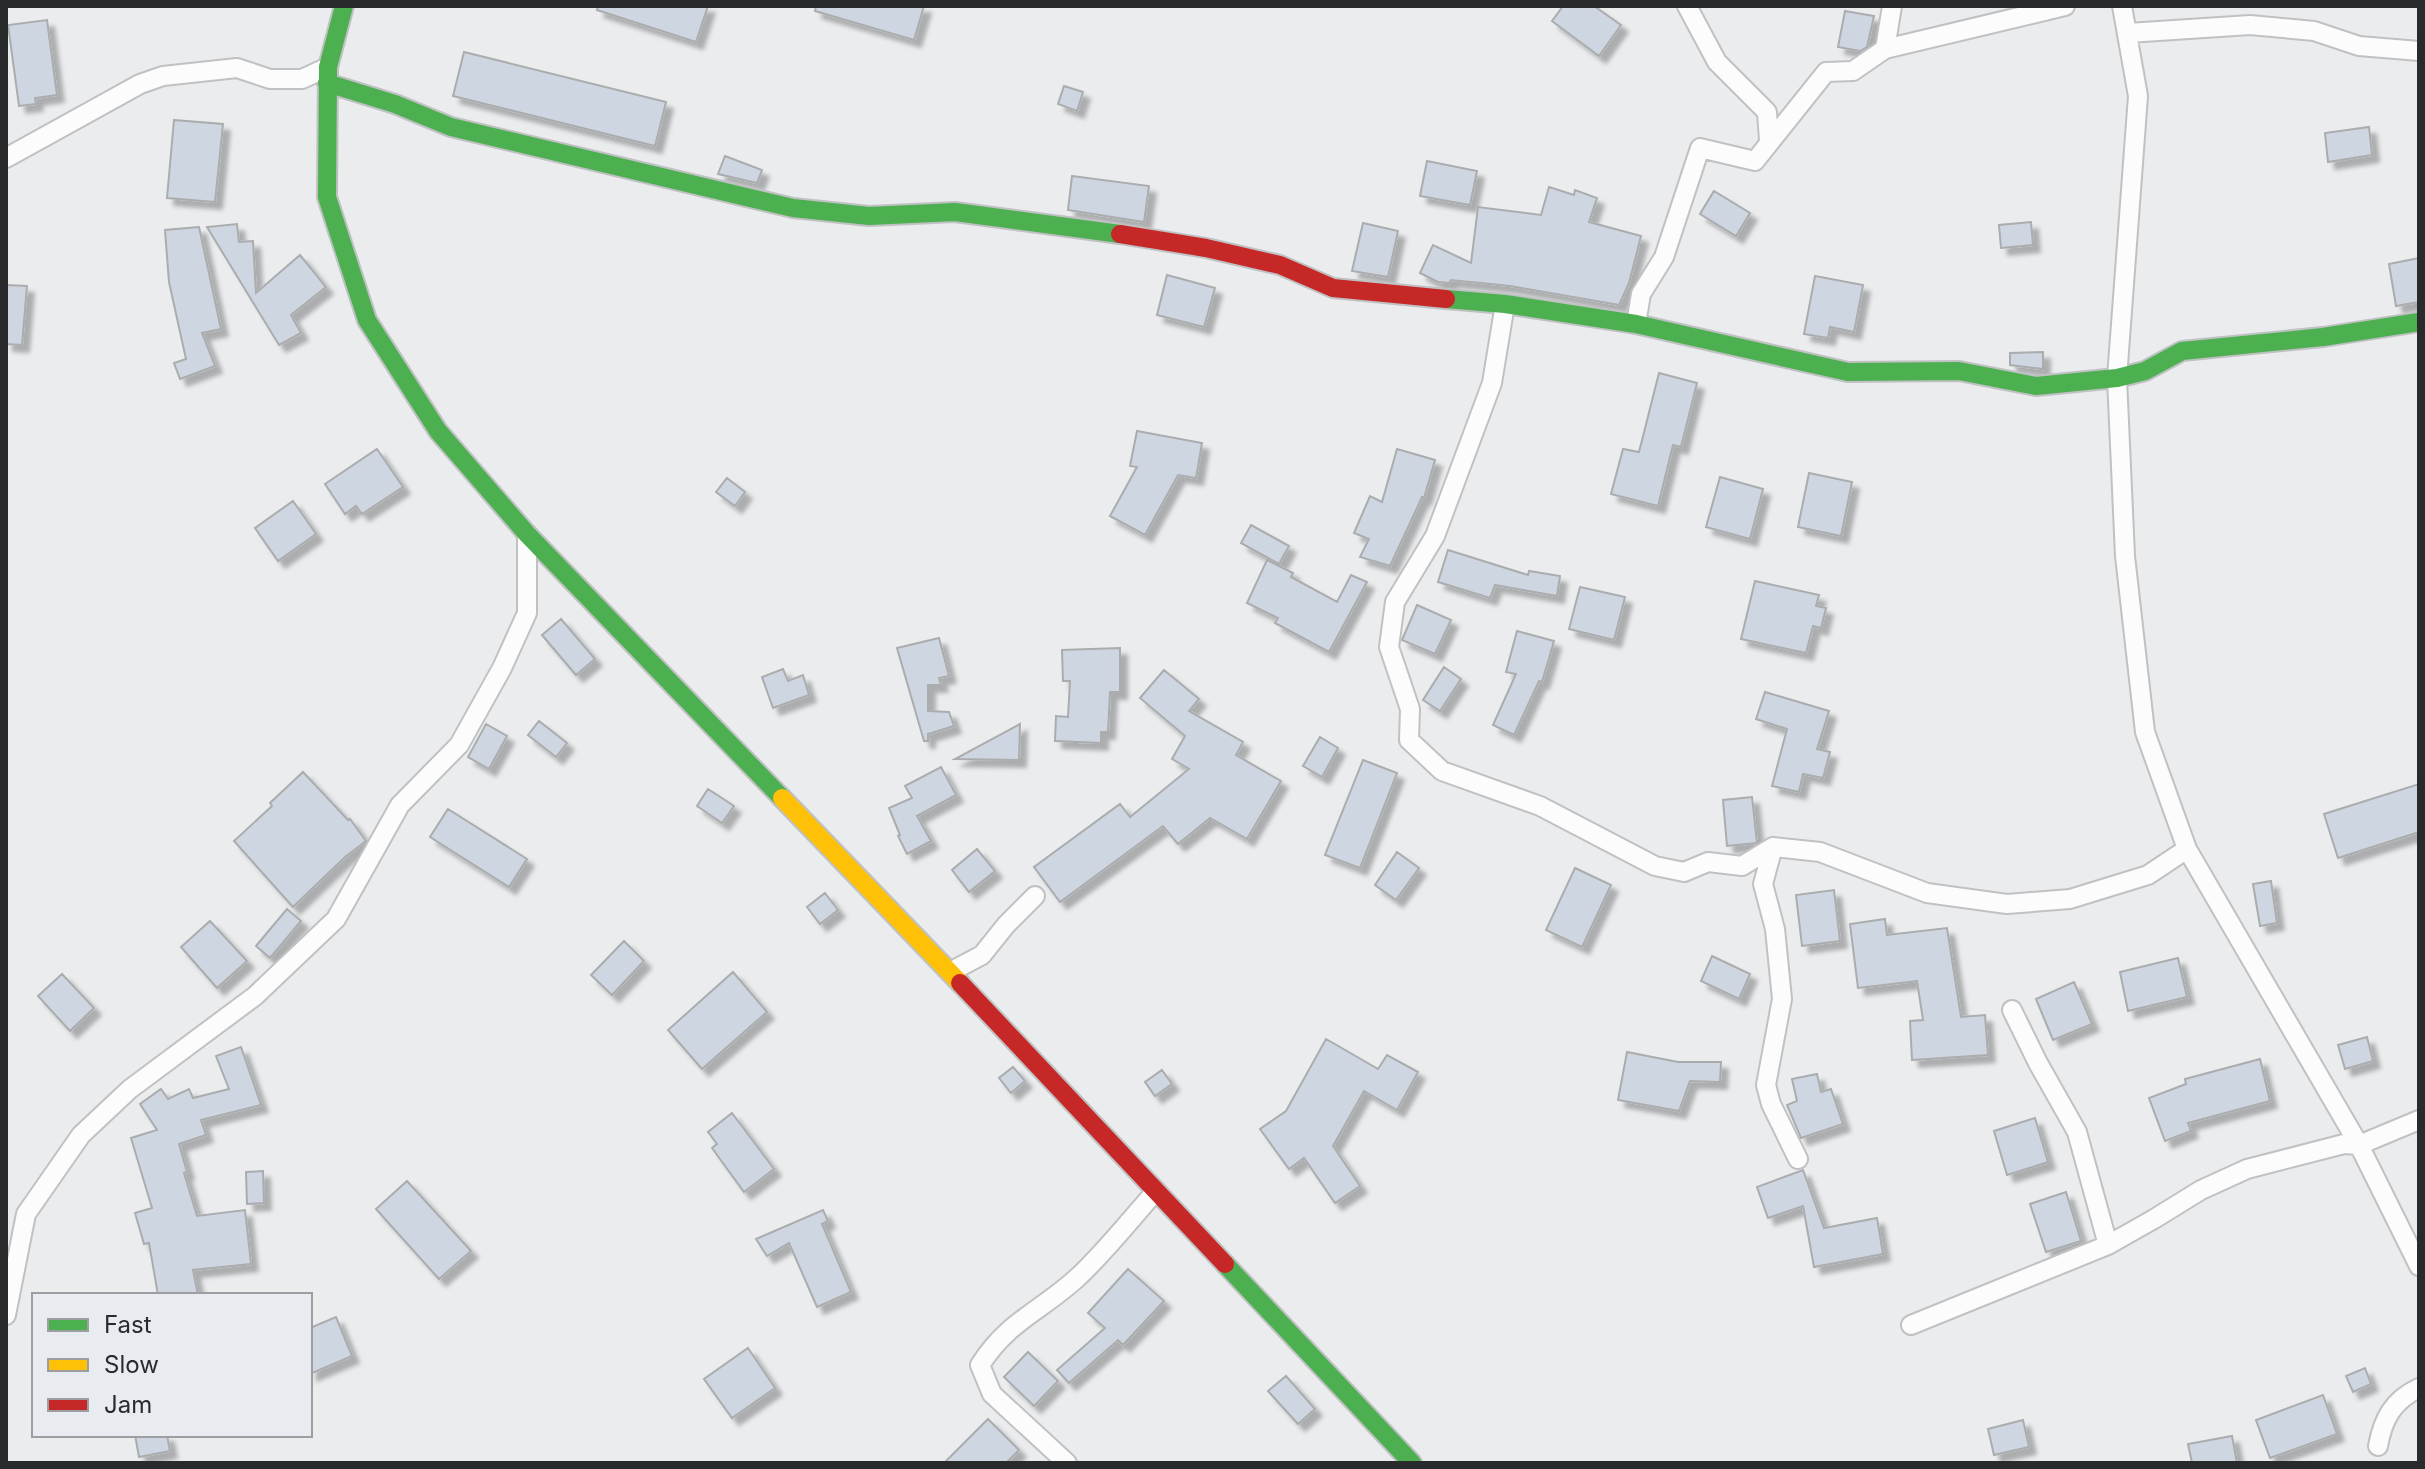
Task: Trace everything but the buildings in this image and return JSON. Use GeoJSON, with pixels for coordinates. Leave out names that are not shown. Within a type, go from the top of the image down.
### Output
{"type":"FeatureCollection","features":[{"type":"Feature","properties":{"kind":"street"},"geometry":{"type":"LineString","coordinates":[[344,6],[327,82],[327,197],[367,320],[438,431],[527,534],[950,972],[1412,1463]]}},
{"type":"Feature","properties":{"kind":"street"},"geometry":{"type":"LineString","coordinates":[[1687,6],[1717,62],[1767,112],[1769,141]]}},
{"type":"Feature","properties":{"kind":"street"},"geometry":{"type":"LineString","coordinates":[[1885,49],[1892,6]]}},
{"type":"Feature","properties":{"kind":"street"},"geometry":{"type":"LineString","coordinates":[[1636,324],[1641,294],[1664,257],[1700,148],[1755,161],[1826,72],[1853,71],[1885,49],[2065,6]]}},
{"type":"Feature","properties":{"kind":"street"},"geometry":{"type":"LineString","coordinates":[[2122,6],[2138,96],[2117,378],[2125,556],[2145,732],[2187,849],[2359,1145],[2419,1266]]}},
{"type":"Feature","properties":{"kind":"street"},"geometry":{"type":"LineString","coordinates":[[2128,33],[2250,25],[2314,31],[2359,46],[2419,51]]}},
{"type":"Feature","properties":{"kind":"street"},"geometry":{"type":"LineString","coordinates":[[6,158],[140,84],[163,76],[237,68],[270,79],[327,82],[395,104],[451,127],[793,208],[869,216],[955,212],[1206,248],[1280,265],[1333,288],[1505,304],[1636,324],[1848,372],[1959,371],[2036,386],[2117,378],[2145,371],[2182,351],[2323,337],[2419,322]]}},
{"type":"Feature","properties":{"kind":"street"},"geometry":{"type":"LineString","coordinates":[[1505,304],[1492,383],[1435,536],[1395,602],[1389,647],[1410,709],[1409,740],[1442,771],[1540,806],[1655,866],[1684,872],[1708,862],[1742,866],[1773,847],[1820,852],[1927,893],[2007,904],[2070,899],[2148,875],[2187,849]]}},
{"type":"Feature","properties":{"kind":"street"},"geometry":{"type":"LineString","coordinates":[[6,1315],[26,1214],[81,1135],[130,1089],[255,996],[336,919],[400,805],[459,745],[502,668],[527,613],[527,534]]}},
{"type":"Feature","properties":{"kind":"street"},"geometry":{"type":"LineString","coordinates":[[1773,847],[1763,884],[1775,929],[1782,999],[1766,1085],[1771,1104],[1798,1159]]}},
{"type":"Feature","properties":{"kind":"street"},"geometry":{"type":"LineString","coordinates":[[950,972],[982,955],[1035,896]]}},
{"type":"Feature","properties":{"kind":"street"},"geometry":{"type":"LineString","coordinates":[[2012,1010],[2077,1132],[2108,1245]]}},
{"type":"Feature","properties":{"kind":"street"},"geometry":{"type":"LineString","coordinates":[[1911,1325],[2108,1245],[2201,1190],[2247,1169],[2344,1144],[2359,1145],[2419,1120]]}},
{"type":"Feature","properties":{"kind":"street"},"geometry":{"type":"LineString","coordinates":[[1067,1463],[992,1394],[980,1365],[993,1343],[1076,1279],[1156,1191]]}},
{"type":"Feature","properties":{"kind":"street"},"geometry":{"type":"LineString","coordinates":[[2378,1446],[2382,1421],[2406,1394],[2419,1388]]}},
{"type":"Feature","properties":{"kind":"traffic: fast"},"geometry":{"type":"LineString","coordinates":[[344,6],[328,67],[327,197],[367,320],[438,431],[527,534],[782,798]]}},
{"type":"Feature","properties":{"kind":"traffic: fast"},"geometry":{"type":"LineString","coordinates":[[327,83],[395,104],[451,127],[793,208],[869,216],[955,212],[1120,234]]}},
{"type":"Feature","properties":{"kind":"traffic: fast"},"geometry":{"type":"LineString","coordinates":[[1446,299],[1505,304],[1636,324],[1848,372],[1959,371],[2036,386],[2117,378],[2145,371],[2182,351],[2323,337],[2419,322]]}},
{"type":"Feature","properties":{"kind":"traffic: fast"},"geometry":{"type":"LineString","coordinates":[[1225,1264],[1412,1463]]}},
{"type":"Feature","properties":{"kind":"traffic: slow"},"geometry":{"type":"LineString","coordinates":[[782,798],[960,983]]}},
{"type":"Feature","properties":{"kind":"traffic: jam"},"geometry":{"type":"LineString","coordinates":[[1120,234],[1206,248],[1280,265],[1333,288],[1446,299]]}},
{"type":"Feature","properties":{"kind":"traffic: jam"},"geometry":{"type":"LineString","coordinates":[[960,983],[1225,1264]]}}]}
